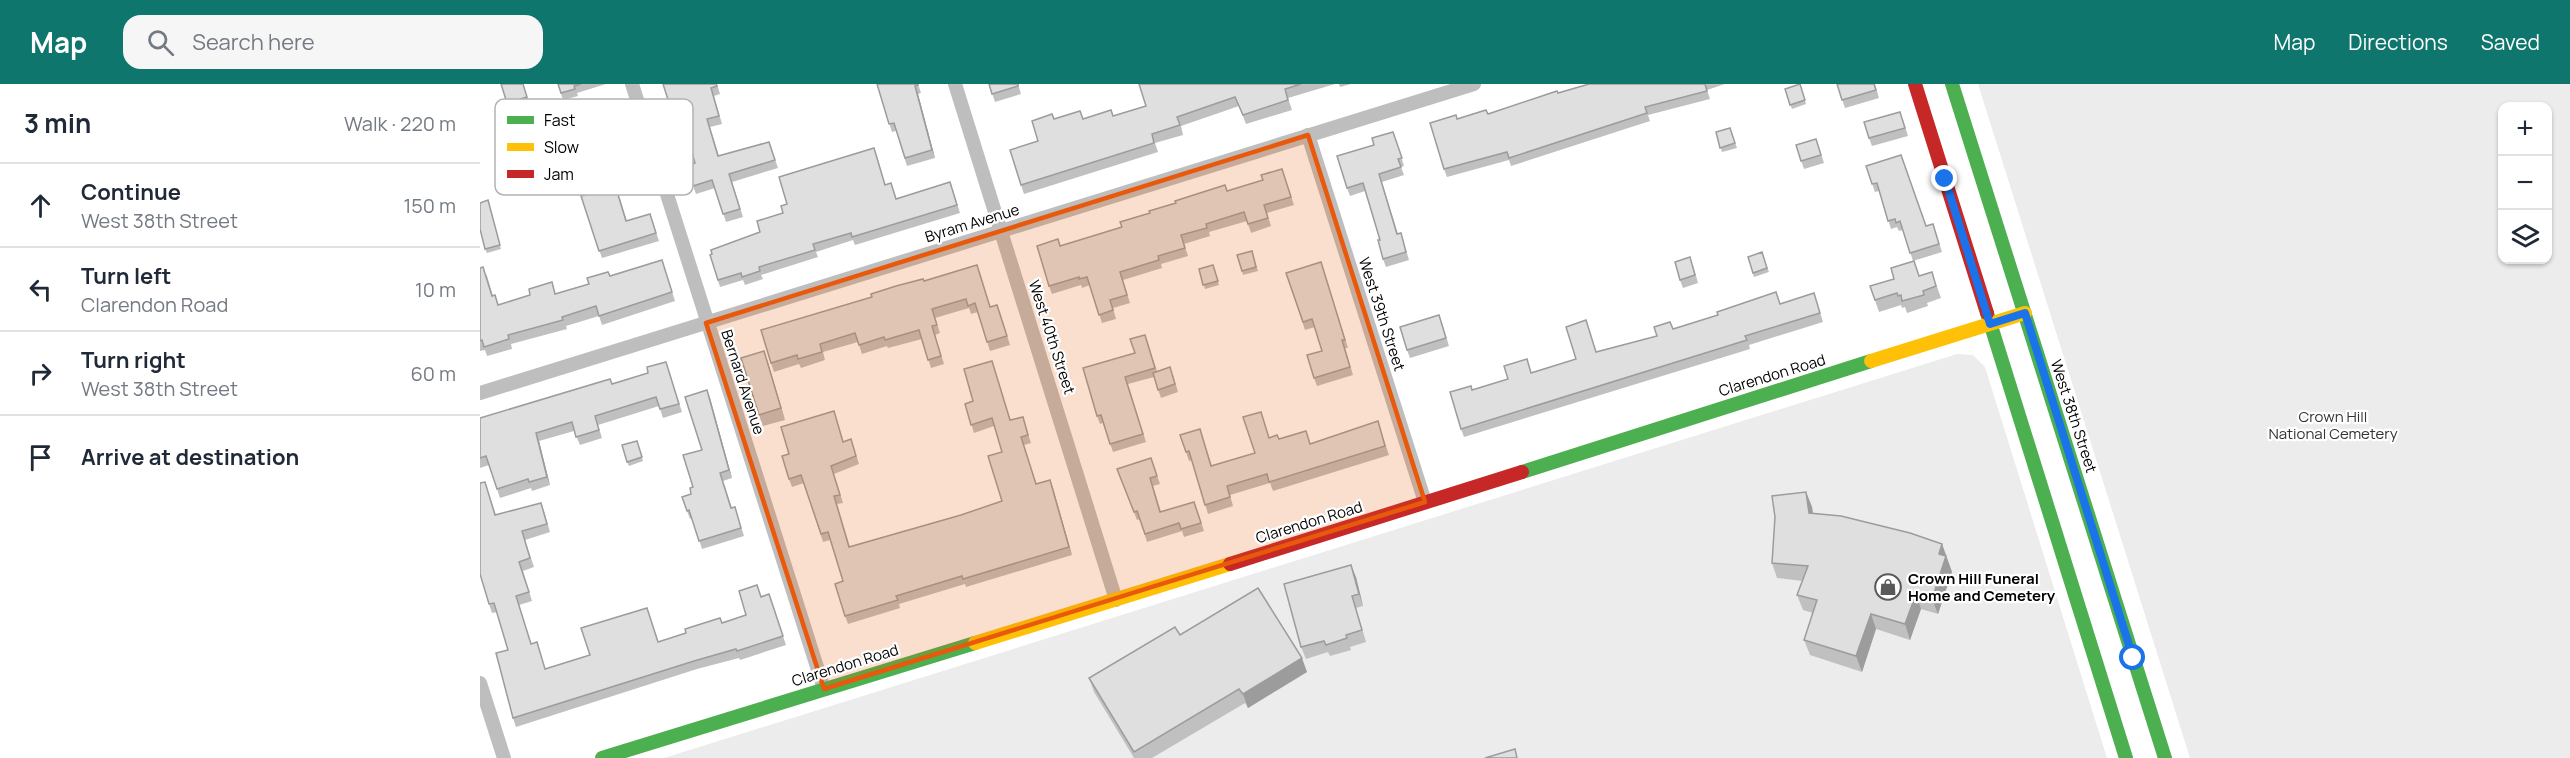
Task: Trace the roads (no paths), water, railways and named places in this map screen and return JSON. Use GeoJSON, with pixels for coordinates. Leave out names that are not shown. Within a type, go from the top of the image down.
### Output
{"type":"FeatureCollection","features":[{"type":"Feature","properties":{"kind":"street","name":"Bernard Avenue"},"geometry":{"type":"LineString","coordinates":[[632,84],[637,99]]}},
{"type":"Feature","properties":{"kind":"street","name":"West 40th Street"},"geometry":{"type":"LineString","coordinates":[[955,84],[1116,600]]}},
{"type":"Feature","properties":{"kind":"street","name":"Byram Avenue"},"geometry":{"type":"LineString","coordinates":[[480,393],[1473,84]]}},
{"type":"Feature","properties":{"kind":"street"},"geometry":{"type":"LineString","coordinates":[[1915,84],[2126,758]]}},
{"type":"Feature","properties":{"kind":"street","name":"West 38th Street"},"geometry":{"type":"LineString","coordinates":[[1952,84],[2165,758]]}},
{"type":"Feature","properties":{"kind":"street","name":"West 39th Street"},"geometry":{"type":"LineString","coordinates":[[1308,135],[1425,502]]}},
{"type":"Feature","properties":{"kind":"street","name":"Bernard Avenue"},"geometry":{"type":"LineString","coordinates":[[666,195],[824,689]]}},
{"type":"Feature","properties":{"kind":"street","name":"Clarendon Road"},"geometry":{"type":"LineString","coordinates":[[602,758],[1116,600],[2025,313]]}},
{"type":"Feature","properties":{"kind":"street"},"geometry":{"type":"LineString","coordinates":[[480,682],[504,758]]}},
{"type":"Feature","properties":{"kind":"place","name":"Crown Hill Funeral Home and Cemetery"},"geometry":{"type":"Point","coordinates":[1888,587]}},
{"type":"Feature","properties":{"kind":"park label","name":"Crown Hill National Cemetery"},"geometry":{"type":"Point","coordinates":[2333,424]}}]}
